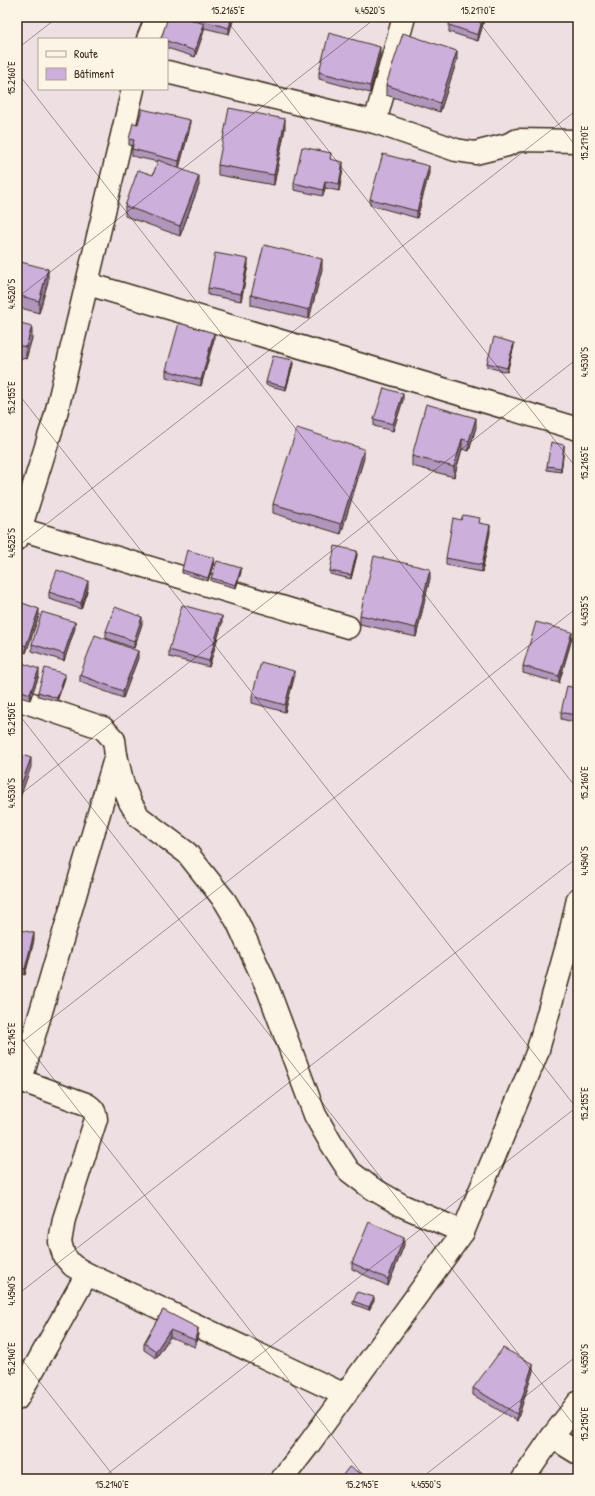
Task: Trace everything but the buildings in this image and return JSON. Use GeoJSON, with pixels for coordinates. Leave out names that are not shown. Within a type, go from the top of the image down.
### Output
{"type":"FeatureCollection","features":[{"type":"Feature","properties":{"kind":"street"},"geometry":{"type":"LineString","coordinates":[[148,38],[157,17]]}},
{"type":"Feature","properties":{"kind":"street"},"geometry":{"type":"LineString","coordinates":[[375,122],[404,17]]}},
{"type":"Feature","properties":{"kind":"street"},"geometry":{"type":"LineString","coordinates":[[168,72],[375,122],[456,150],[476,153],[507,145],[518,140],[578,141]]}},
{"type":"Feature","properties":{"kind":"street"},"geometry":{"type":"LineString","coordinates":[[133,90],[55,418],[19,534],[348,627]]}},
{"type":"Feature","properties":{"kind":"street"},"geometry":{"type":"LineString","coordinates":[[88,284],[578,429]]}},
{"type":"Feature","properties":{"kind":"street"},"geometry":{"type":"LineString","coordinates":[[17,699],[103,728],[114,740],[123,785],[130,802],[139,817],[187,853],[225,901],[238,923],[268,989],[316,1115],[331,1143],[349,1171],[370,1187],[403,1206],[463,1232]]}},
{"type":"Feature","properties":{"kind":"street"},"geometry":{"type":"LineString","coordinates":[[116,755],[19,1080],[86,1104],[92,1108],[95,1113],[96,1119],[64,1219],[60,1242],[64,1256],[73,1266],[87,1274],[345,1395]]}},
{"type":"Feature","properties":{"kind":"street"},"geometry":{"type":"LineString","coordinates":[[282,1479],[463,1232],[537,1053],[569,939],[578,899]]}},
{"type":"Feature","properties":{"kind":"street"},"geometry":{"type":"LineString","coordinates":[[17,1399],[87,1274]]}},
{"type":"Feature","properties":{"kind":"street"},"geometry":{"type":"LineString","coordinates":[[523,1479],[578,1403]]}},
{"type":"Feature","properties":{"kind":"street"},"geometry":{"type":"LineString","coordinates":[[552,1437],[578,1453]]}}]}
